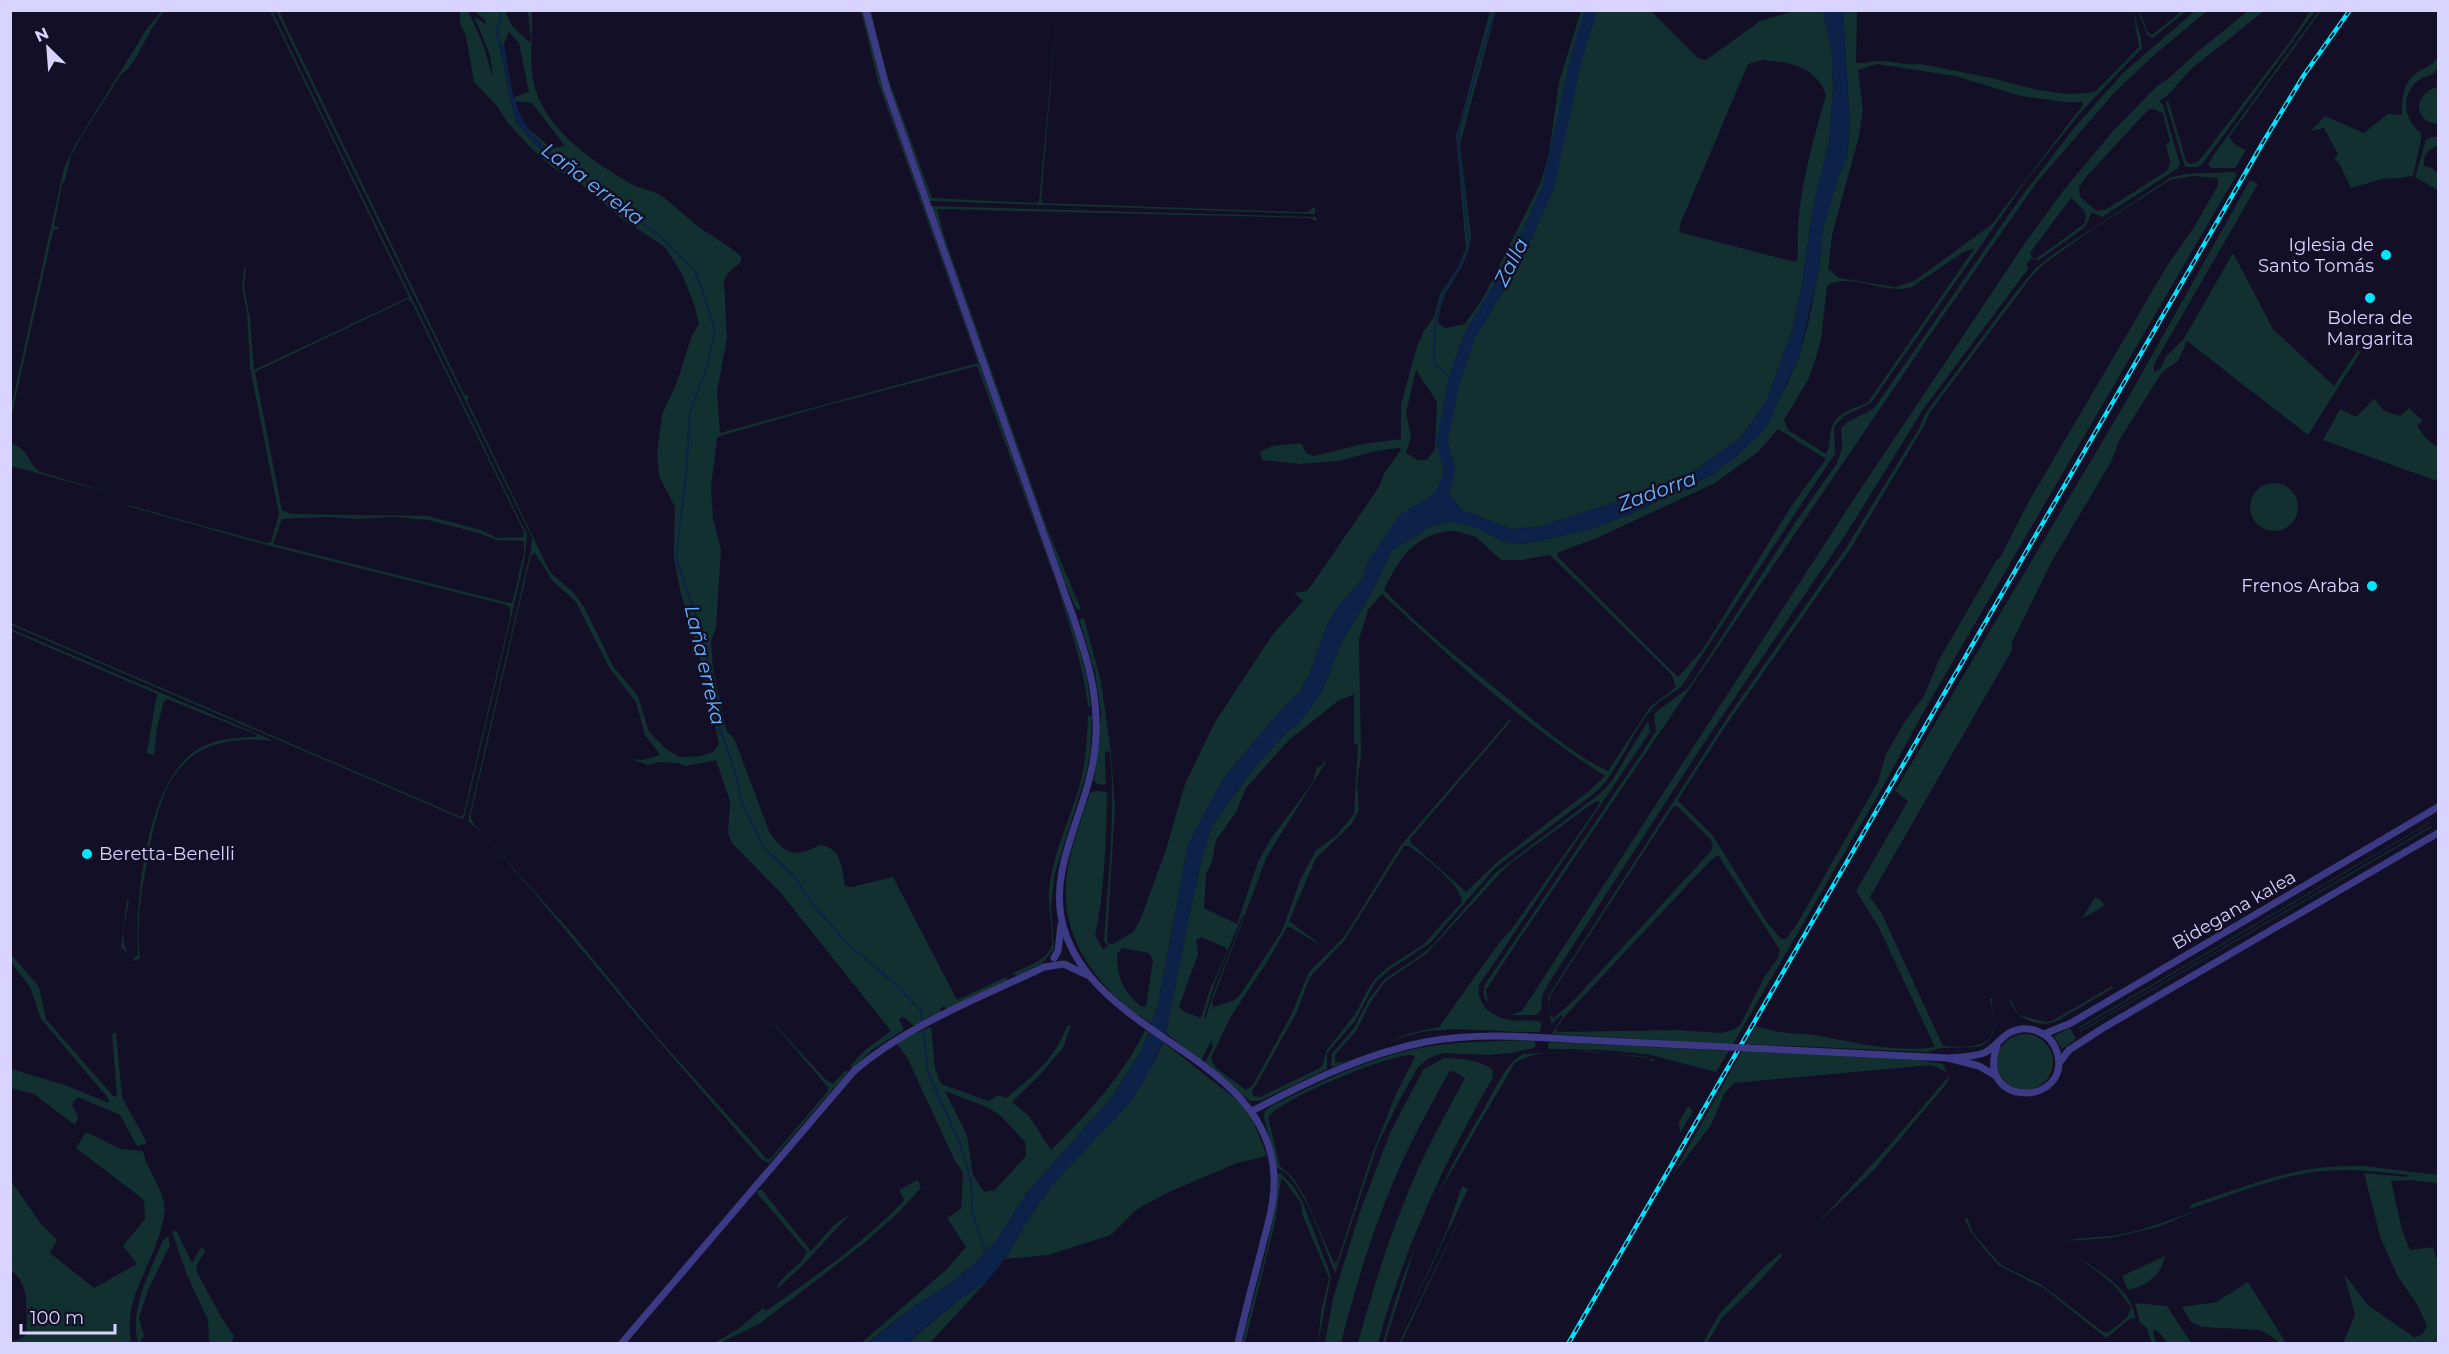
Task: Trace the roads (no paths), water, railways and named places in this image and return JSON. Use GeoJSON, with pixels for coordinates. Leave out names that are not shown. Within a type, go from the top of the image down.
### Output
{"type":"FeatureCollection","features":[{"type":"Feature","properties":{"kind":"street"},"geometry":{"type":"LineString","coordinates":[[866,10],[887,90],[1074,619],[1092,676],[1096,732],[1090,776],[1060,875],[1059,893],[1062,919],[1074,954],[1087,975],[1120,1006],[1224,1083],[1252,1111],[1262,1127],[1272,1159],[1274,1195],[1238,1344]]}},
{"type":"Feature","properties":{"kind":"street","name":"Bidegana kalea"},"geometry":{"type":"LineString","coordinates":[[2044,1034],[2065,1026],[2439,807]]}},
{"type":"Feature","properties":{"kind":"street","name":"Bidegana kalea"},"geometry":{"type":"LineString","coordinates":[[2059,1063],[2069,1050],[2103,1028],[2439,833]]}},
{"type":"Feature","properties":{"kind":"street"},"geometry":{"type":"LineString","coordinates":[[1055,961],[1062,919]]}},
{"type":"Feature","properties":{"kind":"street"},"geometry":{"type":"LineString","coordinates":[[621,1344],[854,1071],[903,1035],[1055,961],[1067,960],[1074,954]]}},
{"type":"Feature","properties":{"kind":"street"},"geometry":{"type":"LineString","coordinates":[[1055,961],[1087,975]]}},
{"type":"Feature","properties":{"kind":"street"},"geometry":{"type":"LineString","coordinates":[[1948,1058],[1979,1066],[1996,1076],[2012,1091],[2031,1094],[2051,1083],[2059,1063],[2057,1052],[2052,1042],[2044,1034],[2036,1030],[2019,1029],[2005,1036],[1997,1046],[1993,1056],[1996,1076]]}},
{"type":"Feature","properties":{"kind":"street"},"geometry":{"type":"LineString","coordinates":[[1252,1111],[1358,1061],[1404,1047],[1448,1038],[1533,1037],[1948,1058],[1976,1055],[1997,1046]]}},
{"type":"Feature","properties":{"kind":"water","name":"Zadorra"},"geometry":{"type":"Polygon","coordinates":[[[1823,11],[1843,11],[1850,127],[1847,156],[1823,228],[1819,269],[1799,357],[1766,428],[1736,457],[1715,473],[1631,514],[1590,529],[1524,544],[1504,542],[1477,528],[1454,522],[1433,525],[1391,551],[1373,590],[1340,645],[1322,692],[1298,724],[1287,732],[1255,767],[1212,825],[1190,911],[1166,1033],[1146,1078],[1129,1104],[1056,1181],[1036,1207],[1005,1259],[987,1281],[957,1301],[906,1343],[867,1344],[913,1307],[947,1286],[972,1266],[997,1240],[1026,1194],[1113,1096],[1141,1051],[1158,1004],[1188,845],[1224,777],[1300,691],[1310,673],[1326,627],[1336,609],[1362,579],[1370,558],[1399,515],[1438,491],[1446,489],[1462,510],[1511,529],[1539,527],[1622,500],[1692,473],[1741,437],[1767,400],[1792,331],[1802,285],[1812,212],[1829,142],[1833,90],[1832,54],[1823,11]]]}},
{"type":"Feature","properties":{"kind":"water"},"geometry":{"type":"Polygon","coordinates":[[[499,44],[504,44],[514,98],[519,111],[535,137],[564,163],[563,167],[543,152],[516,123],[499,44]]]}},
{"type":"Feature","properties":{"kind":"waterway","name":"Laña erreka"},"geometry":{"type":"LineString","coordinates":[[500,46],[497,32],[502,10]]}},
{"type":"Feature","properties":{"kind":"waterway"},"geometry":{"type":"LineString","coordinates":[[1454,381],[1434,364],[1436,324],[1439,305],[1469,246],[1458,140],[1460,126],[1495,10]]}},
{"type":"Feature","properties":{"kind":"waterway","name":"Zalla"},"geometry":{"type":"LineString","coordinates":[[1438,502],[1448,477],[1449,467],[1442,442],[1454,381],[1469,337],[1526,237],[1548,187],[1576,60],[1591,10]]}},
{"type":"Feature","properties":{"kind":"waterway","name":"Laña erreka"},"geometry":{"type":"LineString","coordinates":[[563,165],[659,235],[694,270],[702,289],[715,330],[707,366],[690,412],[686,475],[676,559],[703,636],[717,721],[734,768],[742,803],[764,848],[793,875],[815,907],[848,944],[894,983],[921,1011],[928,1072],[959,1142],[971,1180],[972,1210],[985,1252]]}},
{"type":"Feature","properties":{"kind":"railway"},"geometry":{"type":"LineString","coordinates":[[1568,1344],[2265,139],[2304,75],[2350,10]]}},
{"type":"Feature","properties":{"kind":"place","name":"Iglesia de Santo Tomás"},"geometry":{"type":"Point","coordinates":[2386,255]}},
{"type":"Feature","properties":{"kind":"place","name":"Bolera de Margarita"},"geometry":{"type":"Point","coordinates":[2370,298]}},
{"type":"Feature","properties":{"kind":"place","name":"Frenos Araba"},"geometry":{"type":"Point","coordinates":[2372,586]}},
{"type":"Feature","properties":{"kind":"place","name":"Beretta-Benelli"},"geometry":{"type":"Point","coordinates":[87,854]}}]}
